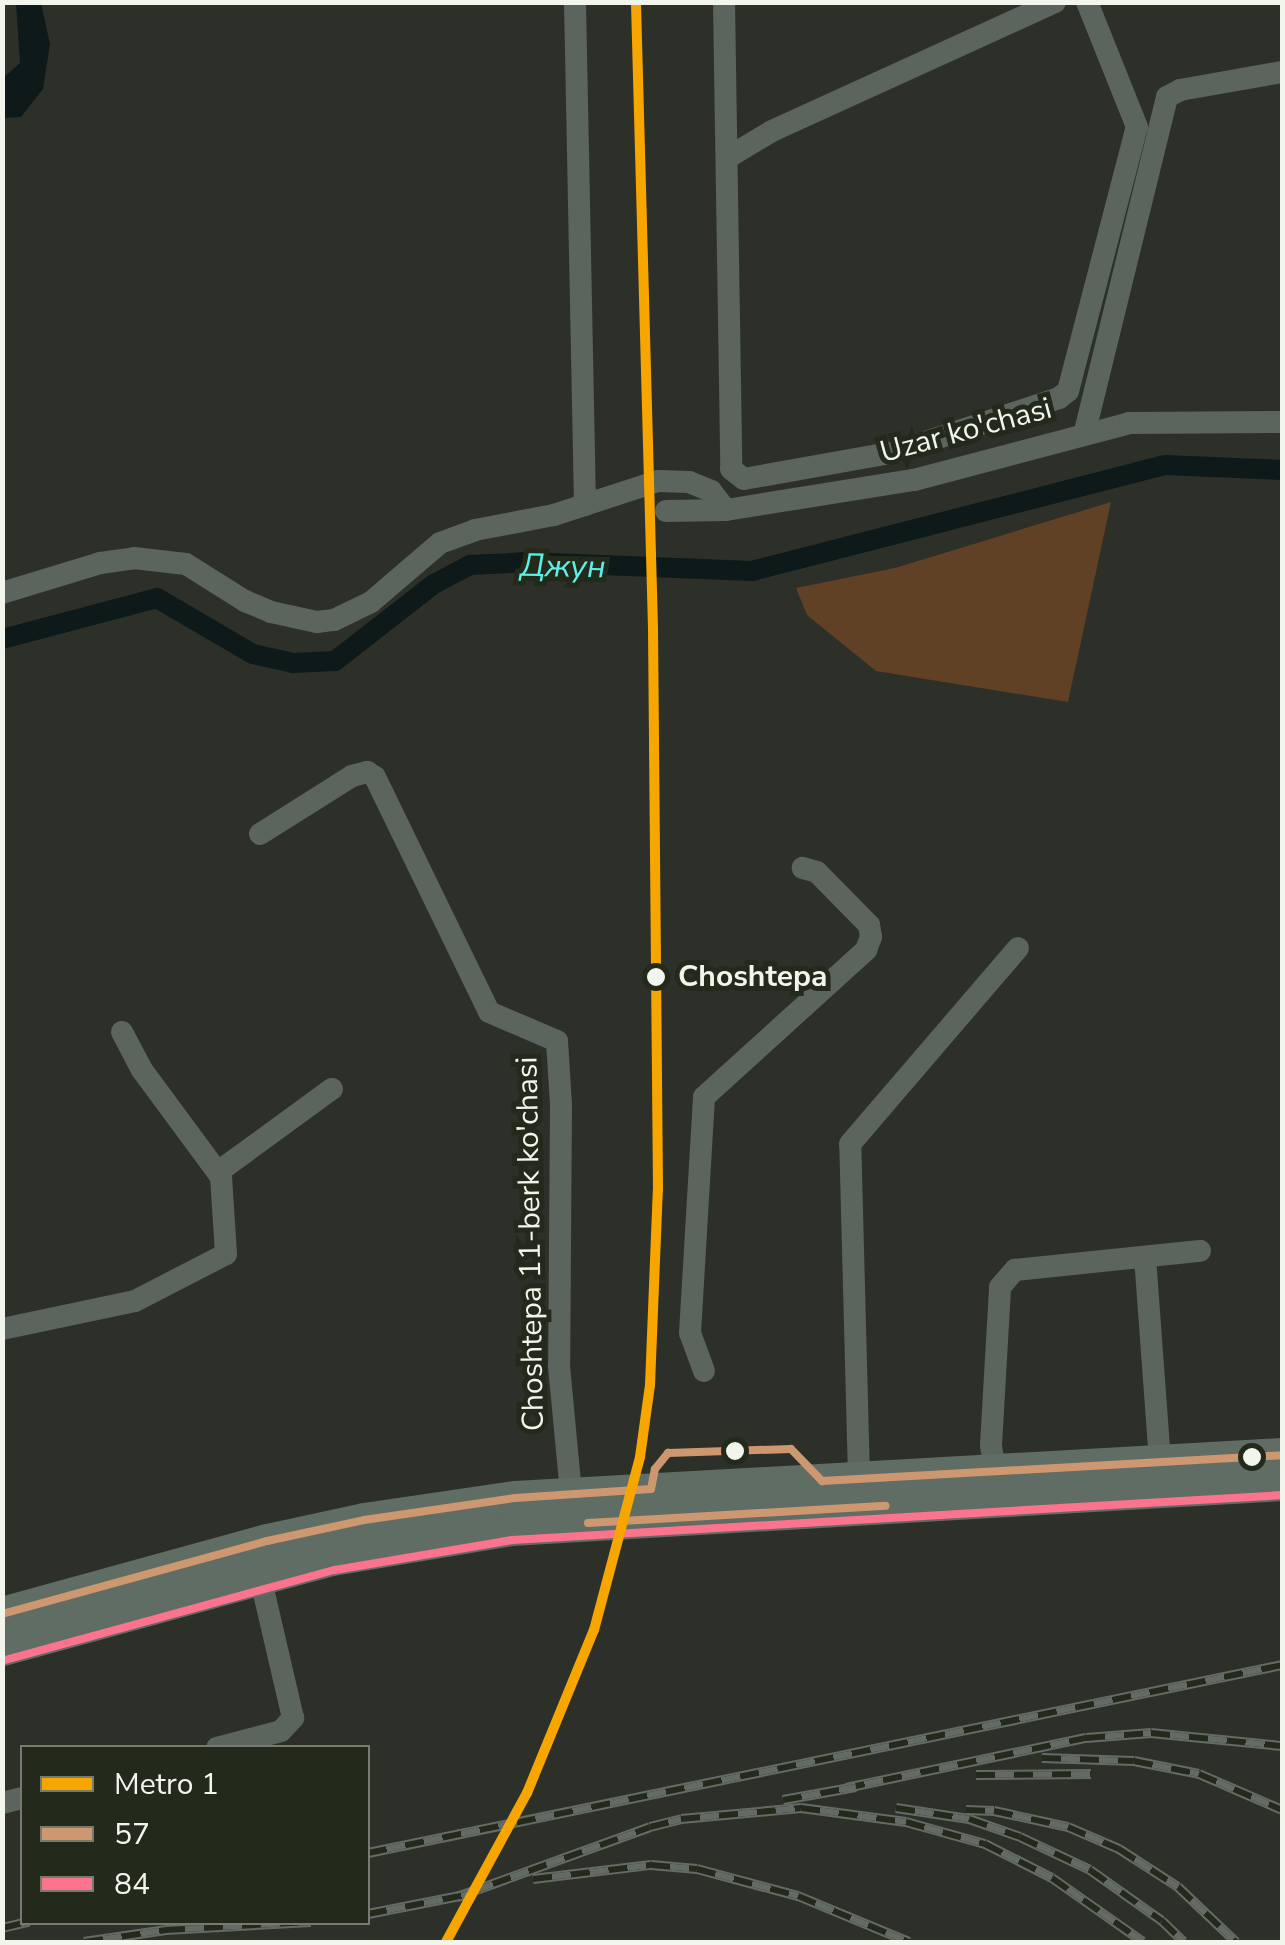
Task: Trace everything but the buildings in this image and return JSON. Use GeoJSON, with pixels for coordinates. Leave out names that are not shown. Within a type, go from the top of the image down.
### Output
{"type":"FeatureCollection","features":[{"type":"Feature","properties":{"kind":"main road"},"geometry":{"type":"LineString","coordinates":[[2,1614],[314,1531],[440,1508],[571,1494],[1282,1456]]}},
{"type":"Feature","properties":{"kind":"main road"},"geometry":{"type":"LineString","coordinates":[[2,1648],[260,1576],[389,1547],[511,1528],[1282,1483]]}},
{"type":"Feature","properties":{"kind":"street"},"geometry":{"type":"LineString","coordinates":[[576,2],[585,505]]}},
{"type":"Feature","properties":{"kind":"street"},"geometry":{"type":"LineString","coordinates":[[724,2],[734,476],[724,506]]}},
{"type":"Feature","properties":{"kind":"street"},"geometry":{"type":"LineString","coordinates":[[727,158],[772,131],[1056,2]]}},
{"type":"Feature","properties":{"kind":"street"},"geometry":{"type":"LineString","coordinates":[[734,476],[744,479],[895,452],[1059,398],[1068,390],[1137,127],[1087,2]]}},
{"type":"Feature","properties":{"kind":"street"},"geometry":{"type":"LineString","coordinates":[[1085,431],[1167,97],[1180,90],[1282,72]]}},
{"type":"Feature","properties":{"kind":"street","name":"Uzar ko'chasi"},"geometry":{"type":"LineString","coordinates":[[666,510],[914,480],[1085,431],[1128,423],[1282,422]]}},
{"type":"Feature","properties":{"kind":"street"},"geometry":{"type":"LineString","coordinates":[[2,593],[100,563],[134,558],[186,564],[245,601],[271,612],[317,622],[334,620],[371,602],[440,543],[474,530],[585,505],[658,482],[689,482],[711,491],[724,506]]}},
{"type":"Feature","properties":{"kind":"street","name":"Choshtepa 11-berk ko'chasi"},"geometry":{"type":"LineString","coordinates":[[260,834],[352,776],[368,772],[375,777],[489,1012],[557,1041],[561,1104],[559,1366],[571,1494]]}},
{"type":"Feature","properties":{"kind":"street"},"geometry":{"type":"LineString","coordinates":[[704,1371],[690,1333],[704,1098],[866,950],[872,937],[869,925],[817,872],[804,868]]}},
{"type":"Feature","properties":{"kind":"street"},"geometry":{"type":"LineString","coordinates":[[859,1478],[850,1144],[1018,948]]}},
{"type":"Feature","properties":{"kind":"street"},"geometry":{"type":"LineString","coordinates":[[2,1329],[135,1301],[226,1254],[218,1172],[142,1070],[122,1032]]}},
{"type":"Feature","properties":{"kind":"street"},"geometry":{"type":"LineString","coordinates":[[218,1172],[332,1089]]}},
{"type":"Feature","properties":{"kind":"street"},"geometry":{"type":"LineString","coordinates":[[994,1471],[991,1445],[1000,1287],[1014,1270],[1200,1251]]}},
{"type":"Feature","properties":{"kind":"street"},"geometry":{"type":"LineString","coordinates":[[1146,1257],[1160,1462]]}},
{"type":"Feature","properties":{"kind":"street"},"geometry":{"type":"LineString","coordinates":[[228,1745],[281,1731],[293,1718],[260,1576]]}},
{"type":"Feature","properties":{"kind":"shaded area"},"geometry":{"type":"Polygon","coordinates":[[[16,3],[41,3],[50,44],[43,89],[21,117],[3,118],[3,78],[20,63],[16,3]]]}},
{"type":"Feature","properties":{"kind":"shaded area"},"geometry":{"type":"Polygon","coordinates":[[[1111,502],[1068,702],[876,671],[807,615],[796,588],[895,568],[1111,502]]]}},
{"type":"Feature","properties":{"kind":"waterway","name":"Джун"},"geometry":{"type":"LineString","coordinates":[[2,639],[157,598],[253,654],[293,663],[335,661],[434,584],[470,565],[527,562],[752,571],[1165,465],[1282,470]]}},
{"type":"Feature","properties":{"kind":"railway"},"geometry":{"type":"LineString","coordinates":[[370,1853],[1282,1665]]}},
{"type":"Feature","properties":{"kind":"railway"},"geometry":{"type":"LineString","coordinates":[[846,1788],[1086,1738],[1151,1733],[1282,1746]]}},
{"type":"Feature","properties":{"kind":"railway"},"geometry":{"type":"LineString","coordinates":[[1042,1758],[1134,1761],[1199,1774],[1282,1810]]}},
{"type":"Feature","properties":{"kind":"railway"},"geometry":{"type":"LineString","coordinates":[[976,1775],[1091,1774]]}},
{"type":"Feature","properties":{"kind":"railway"},"geometry":{"type":"LineString","coordinates":[[783,1800],[856,1787]]}},
{"type":"Feature","properties":{"kind":"railway"},"geometry":{"type":"LineString","coordinates":[[457,1897],[650,1827],[681,1819],[801,1808],[906,1822],[985,1844],[1052,1878],[1143,1942]]}},
{"type":"Feature","properties":{"kind":"railway"},"geometry":{"type":"LineString","coordinates":[[896,1808],[969,1819],[1020,1837],[1090,1870],[1162,1921],[1184,1942]]}},
{"type":"Feature","properties":{"kind":"railway"},"geometry":{"type":"LineString","coordinates":[[966,1810],[994,1811],[1068,1827],[1119,1849],[1178,1887],[1236,1942]]}},
{"type":"Feature","properties":{"kind":"railway"},"geometry":{"type":"LineString","coordinates":[[533,1879],[651,1865],[697,1869],[798,1896],[909,1942]]}},
{"type":"Feature","properties":{"kind":"railway"},"geometry":{"type":"LineString","coordinates":[[370,1914],[470,1894]]}},
{"type":"Feature","properties":{"kind":"railway"},"geometry":{"type":"LineString","coordinates":[[2,1928],[20,1924]]}},
{"type":"Feature","properties":{"kind":"railway"},"geometry":{"type":"LineString","coordinates":[[84,1942],[166,1930],[257,1925]]}},
{"type":"Feature","properties":{"kind":"metro line","name":"1"},"geometry":{"type":"LineString","coordinates":[[446,1942],[527,1793],[594,1630],[640,1457],[650,1385],[658,1190],[653,628],[636,2]]}},
{"type":"Feature","properties":{"kind":"transit line","name":"57"},"geometry":{"type":"LineString","coordinates":[[2,1614],[267,1541],[364,1520],[515,1498],[651,1489],[655,1469],[668,1453],[791,1449],[822,1481],[1282,1455]]}},
{"type":"Feature","properties":{"kind":"transit line","name":"84"},"geometry":{"type":"LineString","coordinates":[[5,1660],[335,1570],[512,1540],[1282,1495]]}},
{"type":"Feature","properties":{"kind":"transit line","name":"57"},"geometry":{"type":"LineString","coordinates":[[588,1523],[886,1506]]}},
{"type":"Feature","properties":{"kind":"place","name":"Choshtepa"},"geometry":{"type":"Point","coordinates":[656,977]}}]}
